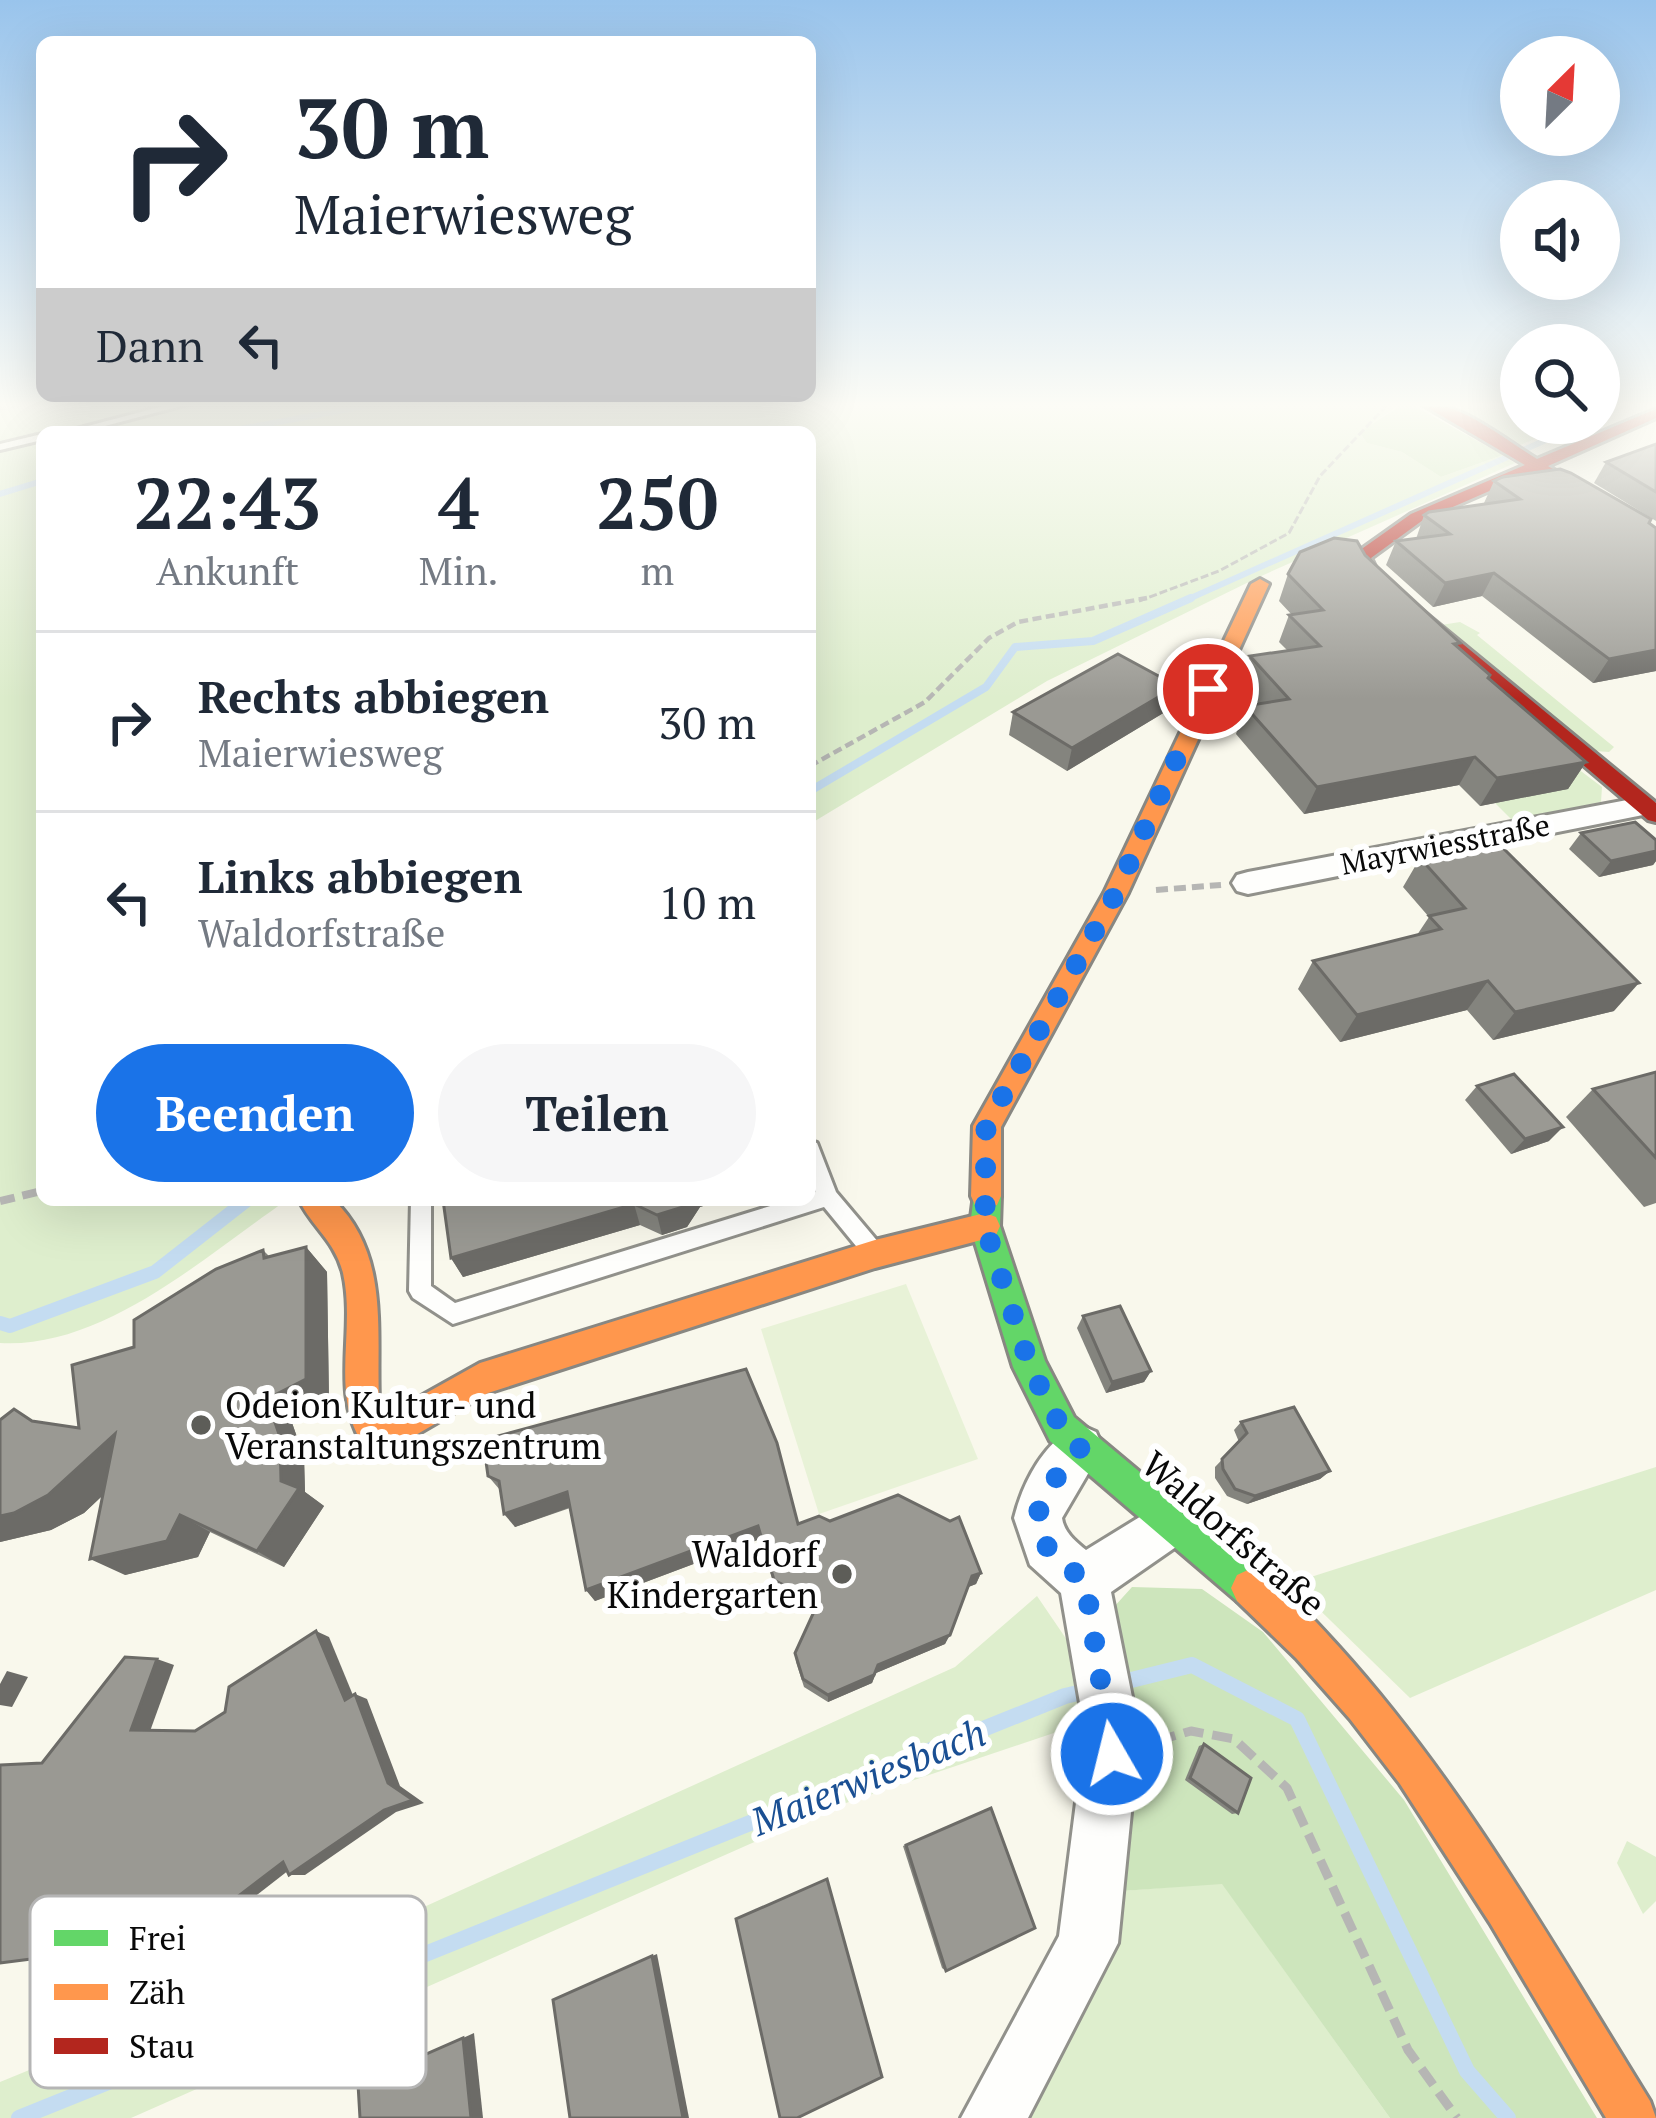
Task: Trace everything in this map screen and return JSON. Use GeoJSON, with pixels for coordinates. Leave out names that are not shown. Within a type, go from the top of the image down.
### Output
{"type":"FeatureCollection","features":[{"type":"Feature","properties":{"kind":"street","name":"Mayrwiesstraße"},"geometry":{"type":"LineString","coordinates":[[1454,501],[1417,517],[1362,557],[1372,578],[1649,810]]}},
{"type":"Feature","properties":{"kind":"street"},"geometry":{"type":"LineString","coordinates":[[1595,501],[1656,539]]}},
{"type":"Feature","properties":{"kind":"street","name":"Waldorfstraße"},"geometry":{"type":"LineString","coordinates":[[1260,584],[1116,893],[986,1126],[985,1226],[1030,1367],[1062,1429],[1292,1624],[1411,1762],[1633,2118]]}},
{"type":"Feature","properties":{"kind":"street","name":"Mayrwiesstraße"},"geometry":{"type":"LineString","coordinates":[[1248,883],[1649,810]]}},
{"type":"Feature","properties":{"kind":"street"},"geometry":{"type":"LineString","coordinates":[[324,1206],[335,1212],[353,1245],[362,1290],[362,1414],[374,1431],[390,1432],[480,1379],[875,1254],[985,1226]]}},
{"type":"Feature","properties":{"kind":"street"},"geometry":{"type":"LineString","coordinates":[[993,2118],[1088,1943],[1112,1743],[1085,1580],[1051,1557],[1036,1526],[1044,1491],[1080,1448]]}},
{"type":"Feature","properties":{"kind":"street"},"geometry":{"type":"LineString","coordinates":[[1085,1580],[1169,1523]]}},
{"type":"Feature","properties":{"kind":"lane"},"geometry":{"type":"LineString","coordinates":[[816,1165],[828,1197],[875,1254]]}},
{"type":"Feature","properties":{"kind":"lane"},"geometry":{"type":"LineString","coordinates":[[816,1201],[828,1197]]}},
{"type":"Feature","properties":{"kind":"lane"},"geometry":{"type":"LineString","coordinates":[[422,1206],[420,1291],[453,1314],[799,1206]]}},
{"type":"Feature","properties":{"kind":"path"},"geometry":{"type":"LineString","coordinates":[[816,763],[925,702],[989,638],[1018,622],[1130,604],[1219,571],[1289,533],[1306,501]]}},
{"type":"Feature","properties":{"kind":"path"},"geometry":{"type":"LineString","coordinates":[[1116,893],[1248,883]]}},
{"type":"Feature","properties":{"kind":"path"},"geometry":{"type":"LineString","coordinates":[[0,1201],[36,1192]]}},
{"type":"Feature","properties":{"kind":"path"},"geometry":{"type":"LineString","coordinates":[[1112,1743],[1191,1731],[1234,1739],[1287,1788],[1408,2050],[1457,2118]]}},
{"type":"Feature","properties":{"kind":"green space"},"geometry":{"type":"Polygon","coordinates":[[[0,501],[36,501],[36,1206],[279,1206],[152,1295],[115,1315],[39,1341],[0,1343],[0,501]]]}},
{"type":"Feature","properties":{"kind":"green space"},"geometry":{"type":"Polygon","coordinates":[[[816,501],[1430,501],[1259,577],[1047,681],[816,820],[816,501]]]}},
{"type":"Feature","properties":{"kind":"green space"},"geometry":{"type":"Polygon","coordinates":[[[1460,622],[1480,633],[1477,635],[1614,747],[1609,752],[1595,751],[1441,625],[1460,622]]]}},
{"type":"Feature","properties":{"kind":"green space"},"geometry":{"type":"Polygon","coordinates":[[[1525,729],[1602,787],[1601,802],[1513,821],[1495,803],[1570,788],[1510,734],[1525,729]]]}},
{"type":"Feature","properties":{"kind":"green space"},"geometry":{"type":"Polygon","coordinates":[[[906,1284],[978,1459],[819,1514],[761,1329],[906,1284]]]}},
{"type":"Feature","properties":{"kind":"green space"},"geometry":{"type":"Polygon","coordinates":[[[1656,1467],[1656,1590],[1410,1698],[1292,1583],[1656,1467]]]}},
{"type":"Feature","properties":{"kind":"green space"},"geometry":{"type":"Polygon","coordinates":[[[1132,1587],[1202,1589],[1263,1632],[1404,1800],[1597,2118],[1390,2118],[1222,1884],[1122,1891],[1076,1649],[1132,1587]]]}},
{"type":"Feature","properties":{"kind":"green space"},"geometry":{"type":"Polygon","coordinates":[[[1037,1596],[1116,1712],[831,1808],[426,1987],[426,1906],[955,1667],[1037,1596]]]}},
{"type":"Feature","properties":{"kind":"green space"},"geometry":{"type":"Polygon","coordinates":[[[1627,1841],[1656,1857],[1656,1901],[1643,1914],[1617,1863],[1627,1841]]]}},
{"type":"Feature","properties":{"kind":"green space"},"geometry":{"type":"Polygon","coordinates":[[[1222,1883],[1390,2118],[1017,2118],[1122,1891],[1222,1883]]]}},
{"type":"Feature","properties":{"kind":"green space"},"geometry":{"type":"Polygon","coordinates":[[[30,2070],[30,2088],[199,2088],[131,2118],[0,2118],[0,2082],[30,2070]]]}},
{"type":"Feature","properties":{"kind":"building"},"geometry":{"type":"Polygon","coordinates":[[[1507,501],[1619,501],[1651,519],[1649,523],[1656,528],[1656,650],[1609,659],[1494,573],[1445,583],[1396,541],[1450,534],[1424,515],[1507,501]]]}},
{"type":"Feature","properties":{"kind":"building"},"geometry":{"type":"Polygon","coordinates":[[[1334,538],[1357,541],[1365,555],[1460,643],[1454,644],[1488,678],[1586,762],[1497,778],[1475,757],[1317,787],[1245,706],[1289,699],[1250,656],[1320,646],[1289,615],[1323,610],[1288,574],[1300,552],[1334,538]]]}},
{"type":"Feature","properties":{"kind":"building"},"geometry":{"type":"Polygon","coordinates":[[[1118,654],[1177,686],[1072,748],[1013,712],[1118,654]]]}},
{"type":"Feature","properties":{"kind":"building"},"geometry":{"type":"Polygon","coordinates":[[[1635,822],[1656,840],[1656,851],[1611,861],[1581,833],[1635,822]]]}},
{"type":"Feature","properties":{"kind":"building"},"geometry":{"type":"Polygon","coordinates":[[[1498,843],[1639,983],[1515,1012],[1488,981],[1357,1015],[1313,961],[1441,929],[1429,916],[1465,908],[1420,858],[1498,843]]]}},
{"type":"Feature","properties":{"kind":"building"},"geometry":{"type":"Polygon","coordinates":[[[1656,1072],[1656,1158],[1593,1089],[1656,1072]]]}},
{"type":"Feature","properties":{"kind":"building"},"geometry":{"type":"Polygon","coordinates":[[[1514,1074],[1563,1127],[1525,1139],[1477,1086],[1514,1074]]]}},
{"type":"Feature","properties":{"kind":"building"},"geometry":{"type":"Polygon","coordinates":[[[444,1206],[627,1206],[451,1258],[444,1206]]]}},
{"type":"Feature","properties":{"kind":"building"},"geometry":{"type":"Polygon","coordinates":[[[638,1206],[684,1206],[683,1207],[657,1215],[638,1206]]]}},
{"type":"Feature","properties":{"kind":"building","name":"Odeion Kultur- und Veranstaltungszentrum"},"geometry":{"type":"Polygon","coordinates":[[[306,1247],[306,1379],[267,1399],[280,1437],[281,1481],[299,1488],[257,1551],[180,1515],[167,1541],[90,1559],[115,1434],[48,1495],[0,1516],[0,1420],[14,1409],[32,1421],[79,1428],[72,1365],[134,1347],[134,1320],[216,1269],[263,1250],[264,1258],[306,1247]]]}},
{"type":"Feature","properties":{"kind":"building"},"geometry":{"type":"Polygon","coordinates":[[[1120,1306],[1151,1371],[1112,1382],[1083,1316],[1120,1306]]]}},
{"type":"Feature","properties":{"kind":"building"},"geometry":{"type":"Polygon","coordinates":[[[746,1369],[777,1443],[798,1524],[819,1516],[830,1521],[898,1495],[950,1521],[959,1517],[981,1573],[972,1576],[950,1635],[878,1665],[874,1675],[828,1695],[803,1679],[795,1653],[818,1603],[774,1580],[758,1526],[586,1590],[567,1492],[504,1514],[499,1481],[488,1476],[483,1440],[746,1369]]]}},
{"type":"Feature","properties":{"kind":"building"},"geometry":{"type":"Polygon","coordinates":[[[1294,1407],[1330,1471],[1255,1496],[1235,1489],[1222,1459],[1247,1433],[1241,1422],[1294,1407]]]}},
{"type":"Feature","properties":{"kind":"building"},"geometry":{"type":"Polygon","coordinates":[[[316,1631],[345,1700],[355,1694],[388,1783],[413,1800],[384,1810],[289,1875],[283,1862],[238,1896],[30,1896],[30,1959],[0,1963],[0,1765],[42,1763],[125,1657],[157,1659],[131,1730],[195,1731],[225,1712],[229,1687],[316,1631]]]}},
{"type":"Feature","properties":{"kind":"building"},"geometry":{"type":"Polygon","coordinates":[[[1204,1744],[1251,1778],[1238,1813],[1190,1778],[1204,1744]]]}},
{"type":"Feature","properties":{"kind":"building"},"geometry":{"type":"Polygon","coordinates":[[[991,1808],[1035,1928],[946,1971],[906,1845],[991,1808]]]}},
{"type":"Feature","properties":{"kind":"building"},"geometry":{"type":"Polygon","coordinates":[[[827,1879],[882,2077],[797,2118],[780,2118],[736,1919],[827,1879]]]}},
{"type":"Feature","properties":{"kind":"building"},"geometry":{"type":"Polygon","coordinates":[[[652,1956],[683,2118],[570,2118],[553,2000],[652,1956]]]}},
{"type":"Feature","properties":{"kind":"building"},"geometry":{"type":"Polygon","coordinates":[[[463,2038],[471,2118],[360,2118],[358,2088],[426,2088],[426,2054],[463,2038]]]}},
{"type":"Feature","properties":{"kind":"waterway"},"geometry":{"type":"LineString","coordinates":[[1184,601],[1409,501]]}},
{"type":"Feature","properties":{"kind":"waterway"},"geometry":{"type":"LineString","coordinates":[[816,787],[986,687],[1015,647],[1093,641],[1191,598]]}},
{"type":"Feature","properties":{"kind":"waterway"},"geometry":{"type":"LineString","coordinates":[[0,1323],[10,1326],[155,1272],[239,1206]]}},
{"type":"Feature","properties":{"kind":"waterway","name":"Maierwiesbach"},"geometry":{"type":"LineString","coordinates":[[1115,1684],[1192,1665],[1297,1719],[1467,2071],[1508,2118]]}},
{"type":"Feature","properties":{"kind":"waterway","name":"Maierwiesbach"},"geometry":{"type":"LineString","coordinates":[[426,1954],[1065,1696],[1091,1690]]}},
{"type":"Feature","properties":{"kind":"waterway","name":"Maierwiesbach"},"geometry":{"type":"LineString","coordinates":[[19,2118],[93,2088]]}},
{"type":"Feature","properties":{"kind":"traffic: fast"},"geometry":{"type":"LineString","coordinates":[[986,1196],[985,1226],[1030,1367],[1062,1429],[1250,1588]]}},
{"type":"Feature","properties":{"kind":"traffic: slow"},"geometry":{"type":"LineString","coordinates":[[986,1196],[987,1126],[1116,893],[1260,584]]}},
{"type":"Feature","properties":{"kind":"traffic: slow"},"geometry":{"type":"LineString","coordinates":[[320,1206],[344,1235],[359,1276],[364,1409],[374,1431],[390,1433],[480,1379],[875,1254],[985,1226]]}},
{"type":"Feature","properties":{"kind":"traffic: slow"},"geometry":{"type":"LineString","coordinates":[[1250,1588],[1310,1644],[1415,1770],[1506,1907],[1633,2118]]}},
{"type":"Feature","properties":{"kind":"traffic: jam"},"geometry":{"type":"LineString","coordinates":[[1454,501],[1417,517],[1362,557],[1372,578],[1656,815]]}},
{"type":"Feature","properties":{"kind":"traffic: jam"},"geometry":{"type":"LineString","coordinates":[[1594,501],[1656,539]]}},
{"type":"Feature","properties":{"kind":"place","name":"Odeion Kultur- und Veranstaltungszentrum"},"geometry":{"type":"Point","coordinates":[201,1425]}},
{"type":"Feature","properties":{"kind":"place","name":"Waldorf Kindergarten"},"geometry":{"type":"Point","coordinates":[842,1574]}},
{"type":"Feature","properties":{"kind":"route"},"geometry":{"type":"LineString","coordinates":[[1112,1754],[1085,1580],[1051,1557],[1036,1526],[1044,1491],[1080,1448],[1062,1429],[1030,1367],[985,1226],[986,1126],[1116,893],[1208,689]]}}]}
